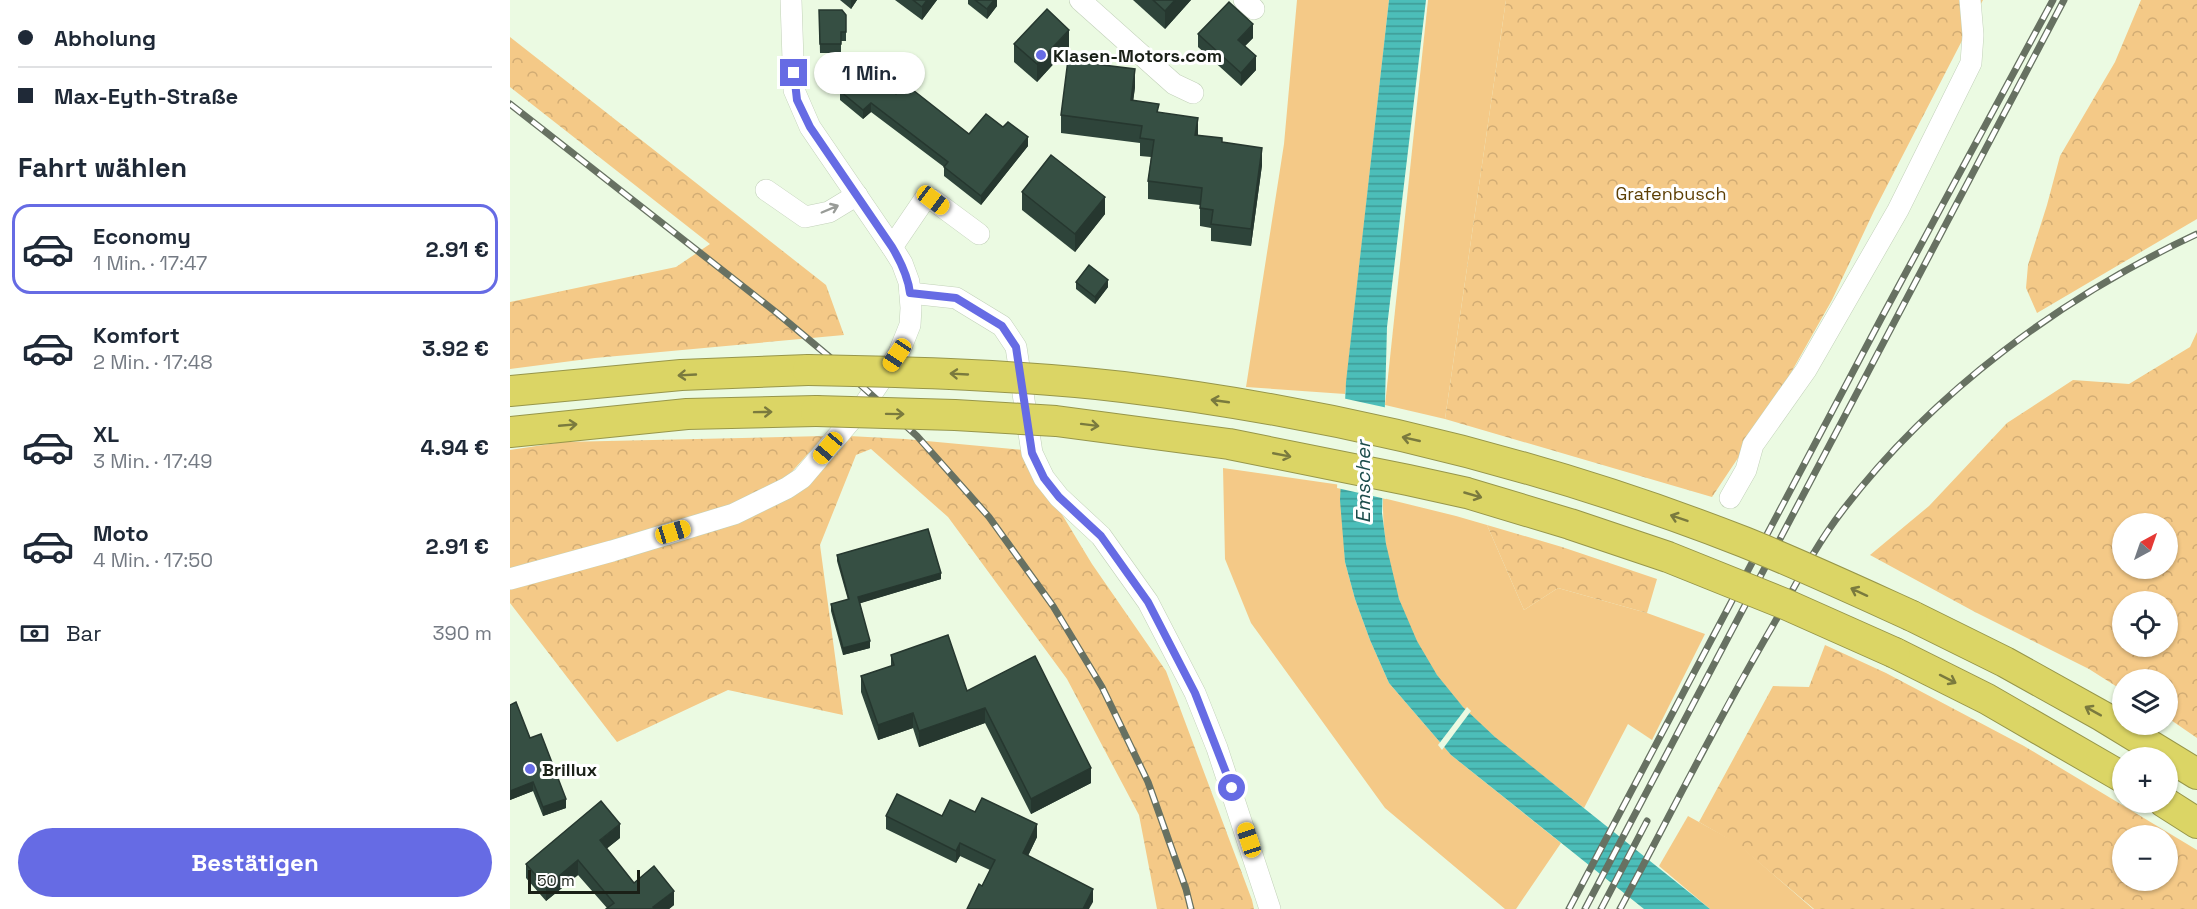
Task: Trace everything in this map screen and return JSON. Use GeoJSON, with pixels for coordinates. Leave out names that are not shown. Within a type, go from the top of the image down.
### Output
{"type":"FeatureCollection","features":[{"type":"Feature","properties":{"kind":"highway"},"geometry":{"type":"LineString","coordinates":[[510,391],[681,375],[808,370],[923,372],[1017,377],[1111,386],[1238,404],[1355,426],[1472,453],[1577,484],[1668,514],[1803,566],[1912,616],[2025,672],[2197,774]]}},
{"type":"Feature","properties":{"kind":"highway"},"geometry":{"type":"LineString","coordinates":[[510,432],[687,414],[816,411],[955,415],[1056,421],[1229,444],[1408,480],[1547,517],[1668,557],[1785,604],[1895,653],[1987,699],[2112,771]]}},
{"type":"Feature","properties":{"kind":"highway"},"geometry":{"type":"LineString","coordinates":[[2178,811],[2197,823]]}},
{"type":"Feature","properties":{"kind":"street"},"geometry":{"type":"LineString","coordinates":[[510,579],[734,514],[795,483],[810,470],[864,405],[897,355],[910,325],[909,282],[902,263],[857,195],[803,130],[794,90],[791,0]]}},
{"type":"Feature","properties":{"kind":"street"},"geometry":{"type":"LineString","coordinates":[[1080,0],[1174,84],[1192,93]]}},
{"type":"Feature","properties":{"kind":"street"},"geometry":{"type":"LineString","coordinates":[[1730,498],[1746,470],[1753,445],[1806,370],[1898,210],[1971,63],[1973,35],[1970,0]]}},
{"type":"Feature","properties":{"kind":"street"},"geometry":{"type":"LineString","coordinates":[[766,190],[805,217],[829,212],[857,195]]}},
{"type":"Feature","properties":{"kind":"street"},"geometry":{"type":"LineString","coordinates":[[892,247],[924,200],[933,200],[979,234]]}},
{"type":"Feature","properties":{"kind":"street"},"geometry":{"type":"LineString","coordinates":[[910,293],[956,298],[1002,326],[1016,347],[1032,453],[1044,478],[1059,497],[1101,536],[1153,612],[1195,693],[1213,737],[1232,788],[1270,909]]}},
{"type":"Feature","properties":{"kind":"green space"},"geometry":{"type":"Polygon","coordinates":[[[1297,0],[1389,0],[1345,394],[1246,387],[1284,144],[1297,0]]]}},
{"type":"Feature","properties":{"kind":"green space"},"geometry":{"type":"Polygon","coordinates":[[[1428,0],[1506,0],[1445,419],[1385,405],[1428,0]]]}},
{"type":"Feature","properties":{"kind":"green space","name":"Grafenbusch"},"geometry":{"type":"Polygon","coordinates":[[[1506,0],[1983,0],[1874,211],[1832,300],[1788,378],[1759,420],[1738,458],[1712,497],[1445,419],[1506,0]]]}},
{"type":"Feature","properties":{"kind":"green space"},"geometry":{"type":"Polygon","coordinates":[[[2141,0],[2197,0],[2197,219],[2037,313],[2026,288],[2028,265],[2060,156],[2115,62],[2141,0]]]}},
{"type":"Feature","properties":{"kind":"green space"},"geometry":{"type":"Polygon","coordinates":[[[510,37],[826,285],[844,335],[595,358],[510,369],[510,302],[676,267],[710,244],[510,87],[510,37]]]}},
{"type":"Feature","properties":{"kind":"green space"},"geometry":{"type":"Polygon","coordinates":[[[2197,332],[2197,738],[2178,725],[2178,669],[2112,669],[2112,684],[2089,669],[1975,612],[1870,555],[1929,506],[2007,423],[2073,380],[2129,384],[2190,347],[2197,332]]]}},
{"type":"Feature","properties":{"kind":"green space"},"geometry":{"type":"Polygon","coordinates":[[[824,436],[788,476],[741,504],[510,570],[510,450],[563,442],[824,436]]]}},
{"type":"Feature","properties":{"kind":"green space"},"geometry":{"type":"Polygon","coordinates":[[[849,436],[1023,450],[1092,564],[1166,671],[1254,909],[1157,909],[1139,815],[1067,679],[948,517],[871,449],[856,455],[820,545],[843,715],[728,690],[617,742],[510,603],[510,587],[739,518],[849,436]]]}},
{"type":"Feature","properties":{"kind":"green space"},"geometry":{"type":"Polygon","coordinates":[[[1223,468],[1341,485],[1345,562],[1355,599],[1389,683],[1451,755],[1561,843],[1516,909],[1505,909],[1385,808],[1251,623],[1225,559],[1223,468]]]}},
{"type":"Feature","properties":{"kind":"green space"},"geometry":{"type":"Polygon","coordinates":[[[1383,498],[1487,525],[1524,610],[1558,588],[1647,613],[1705,634],[1652,740],[1628,724],[1584,808],[1478,722],[1446,687],[1429,663],[1403,611],[1394,583],[1384,526],[1383,498]]]}},
{"type":"Feature","properties":{"kind":"green space"},"geometry":{"type":"Polygon","coordinates":[[[1487,525],[1657,579],[1647,613],[1558,588],[1524,610],[1487,525]]]}},
{"type":"Feature","properties":{"kind":"green space"},"geometry":{"type":"Polygon","coordinates":[[[1825,645],[1886,673],[2024,746],[2112,799],[2112,813],[2135,813],[2155,825],[2112,825],[2112,891],[2178,891],[2178,839],[2197,850],[2197,909],[1814,909],[1737,844],[1699,822],[1773,686],[1809,687],[1825,645]]]}},
{"type":"Feature","properties":{"kind":"green space"},"geometry":{"type":"Polygon","coordinates":[[[1688,816],[1737,843],[1813,909],[1710,909],[1659,866],[1688,816]]]}},
{"type":"Feature","properties":{"kind":"water","name":"Emscher"},"geometry":{"type":"Polygon","coordinates":[[[1389,0],[1426,0],[1387,327],[1382,513],[1386,544],[1399,599],[1417,641],[1437,675],[1463,707],[1495,737],[1710,909],[1644,909],[1451,755],[1389,683],[1355,599],[1345,562],[1340,500],[1346,382],[1389,0]]]}},
{"type":"Feature","properties":{"kind":"pier"},"geometry":{"type":"Polygon","coordinates":[[[1342,398],[1388,408],[1386,499],[1337,488],[1342,398]]]}},
{"type":"Feature","properties":{"kind":"pier"},"geometry":{"type":"Polygon","coordinates":[[[1467,707],[1471,711],[1442,750],[1438,745],[1467,707]]]}},
{"type":"Feature","properties":{"kind":"building"},"geometry":{"type":"Polygon","coordinates":[[[913,0],[927,0],[922,7],[913,0]]]}},
{"type":"Feature","properties":{"kind":"building"},"geometry":{"type":"Polygon","coordinates":[[[975,0],[994,0],[987,9],[975,0]]]}},
{"type":"Feature","properties":{"kind":"building"},"geometry":{"type":"Polygon","coordinates":[[[1153,0],[1175,0],[1165,11],[1153,0]]]}},
{"type":"Feature","properties":{"kind":"building"},"geometry":{"type":"Polygon","coordinates":[[[1229,2],[1253,24],[1238,40],[1256,56],[1241,73],[1198,34],[1229,2]]]}},
{"type":"Feature","properties":{"kind":"building"},"geometry":{"type":"Polygon","coordinates":[[[1047,9],[1069,30],[1037,64],[1014,44],[1047,9]]]}},
{"type":"Feature","properties":{"kind":"building"},"geometry":{"type":"Polygon","coordinates":[[[819,10],[842,10],[846,15],[846,32],[841,32],[841,44],[820,44],[819,10]]]}},
{"type":"Feature","properties":{"kind":"building"},"geometry":{"type":"Polygon","coordinates":[[[1078,58],[1095,61],[1095,64],[1135,69],[1131,100],[1159,104],[1157,112],[1198,118],[1195,135],[1222,138],[1222,142],[1262,148],[1251,229],[1211,224],[1213,210],[1200,208],[1202,188],[1148,181],[1154,140],[1140,138],[1142,126],[1061,115],[1068,60],[1078,62],[1078,58]]]}},
{"type":"Feature","properties":{"kind":"building"},"geometry":{"type":"Polygon","coordinates":[[[857,72],[879,91],[885,84],[896,94],[904,83],[969,134],[986,114],[1003,127],[1008,122],[1028,137],[981,196],[944,167],[948,162],[871,103],[863,110],[840,91],[857,72]]]}},
{"type":"Feature","properties":{"kind":"building"},"geometry":{"type":"Polygon","coordinates":[[[1051,155],[1105,197],[1075,234],[1022,192],[1051,155]]]}},
{"type":"Feature","properties":{"kind":"building"},"geometry":{"type":"Polygon","coordinates":[[[1089,265],[1108,280],[1095,297],[1076,282],[1089,265]]]}},
{"type":"Feature","properties":{"kind":"building"},"geometry":{"type":"Polygon","coordinates":[[[928,529],[941,573],[858,597],[870,641],[843,648],[831,604],[849,599],[837,555],[928,529]]]}},
{"type":"Feature","properties":{"kind":"building"},"geometry":{"type":"Polygon","coordinates":[[[948,635],[967,691],[1035,656],[1091,768],[1031,799],[985,708],[919,731],[913,713],[878,725],[861,676],[894,665],[891,655],[948,635]]]}},
{"type":"Feature","properties":{"kind":"building","name":"Brillux"},"geometry":{"type":"Polygon","coordinates":[[[516,702],[530,738],[541,734],[566,799],[543,807],[533,782],[510,791],[510,705],[516,702]]]}},
{"type":"Feature","properties":{"kind":"building"},"geometry":{"type":"Polygon","coordinates":[[[897,794],[942,816],[950,800],[975,812],[982,798],[1037,824],[1023,853],[1093,889],[1083,909],[967,909],[979,884],[982,886],[995,860],[960,843],[956,851],[886,816],[897,794]]]}},
{"type":"Feature","properties":{"kind":"building"},"geometry":{"type":"Polygon","coordinates":[[[601,801],[620,824],[600,840],[634,883],[654,866],[674,891],[653,907],[655,909],[606,909],[614,903],[578,860],[546,887],[526,864],[601,801]]]}},
{"type":"Feature","properties":{"kind":"railway"},"geometry":{"type":"LineString","coordinates":[[1569,909],[1883,315],[2053,0]]}},
{"type":"Feature","properties":{"kind":"railway"},"geometry":{"type":"LineString","coordinates":[[1585,909],[2064,0]]}},
{"type":"Feature","properties":{"kind":"railway"},"geometry":{"type":"LineString","coordinates":[[510,104],[777,313],[832,359],[917,436],[989,517],[1053,606],[1102,687],[1148,782],[1191,909]]}},
{"type":"Feature","properties":{"kind":"railway"},"geometry":{"type":"LineString","coordinates":[[1620,909],[1713,732],[1805,567],[1843,510],[1879,467],[1959,387],[2004,351],[2098,287],[2197,234]]}},
{"type":"Feature","properties":{"kind":"railway"},"geometry":{"type":"LineString","coordinates":[[1601,909],[1647,821]]}},
{"type":"Feature","properties":{"kind":"place","name":"Klasen-Motors.com"},"geometry":{"type":"Point","coordinates":[1041,55]}},
{"type":"Feature","properties":{"kind":"place","name":"Brillux"},"geometry":{"type":"Point","coordinates":[530,769]}},
{"type":"Feature","properties":{"kind":"route"},"geometry":{"type":"LineString","coordinates":[[794,73],[794,90],[810,127],[902,263],[909,282],[910,293],[956,298],[983,312],[1002,326],[1016,347],[1032,453],[1044,478],[1059,497],[1101,536],[1148,602],[1195,693],[1232,788]]}}]}
